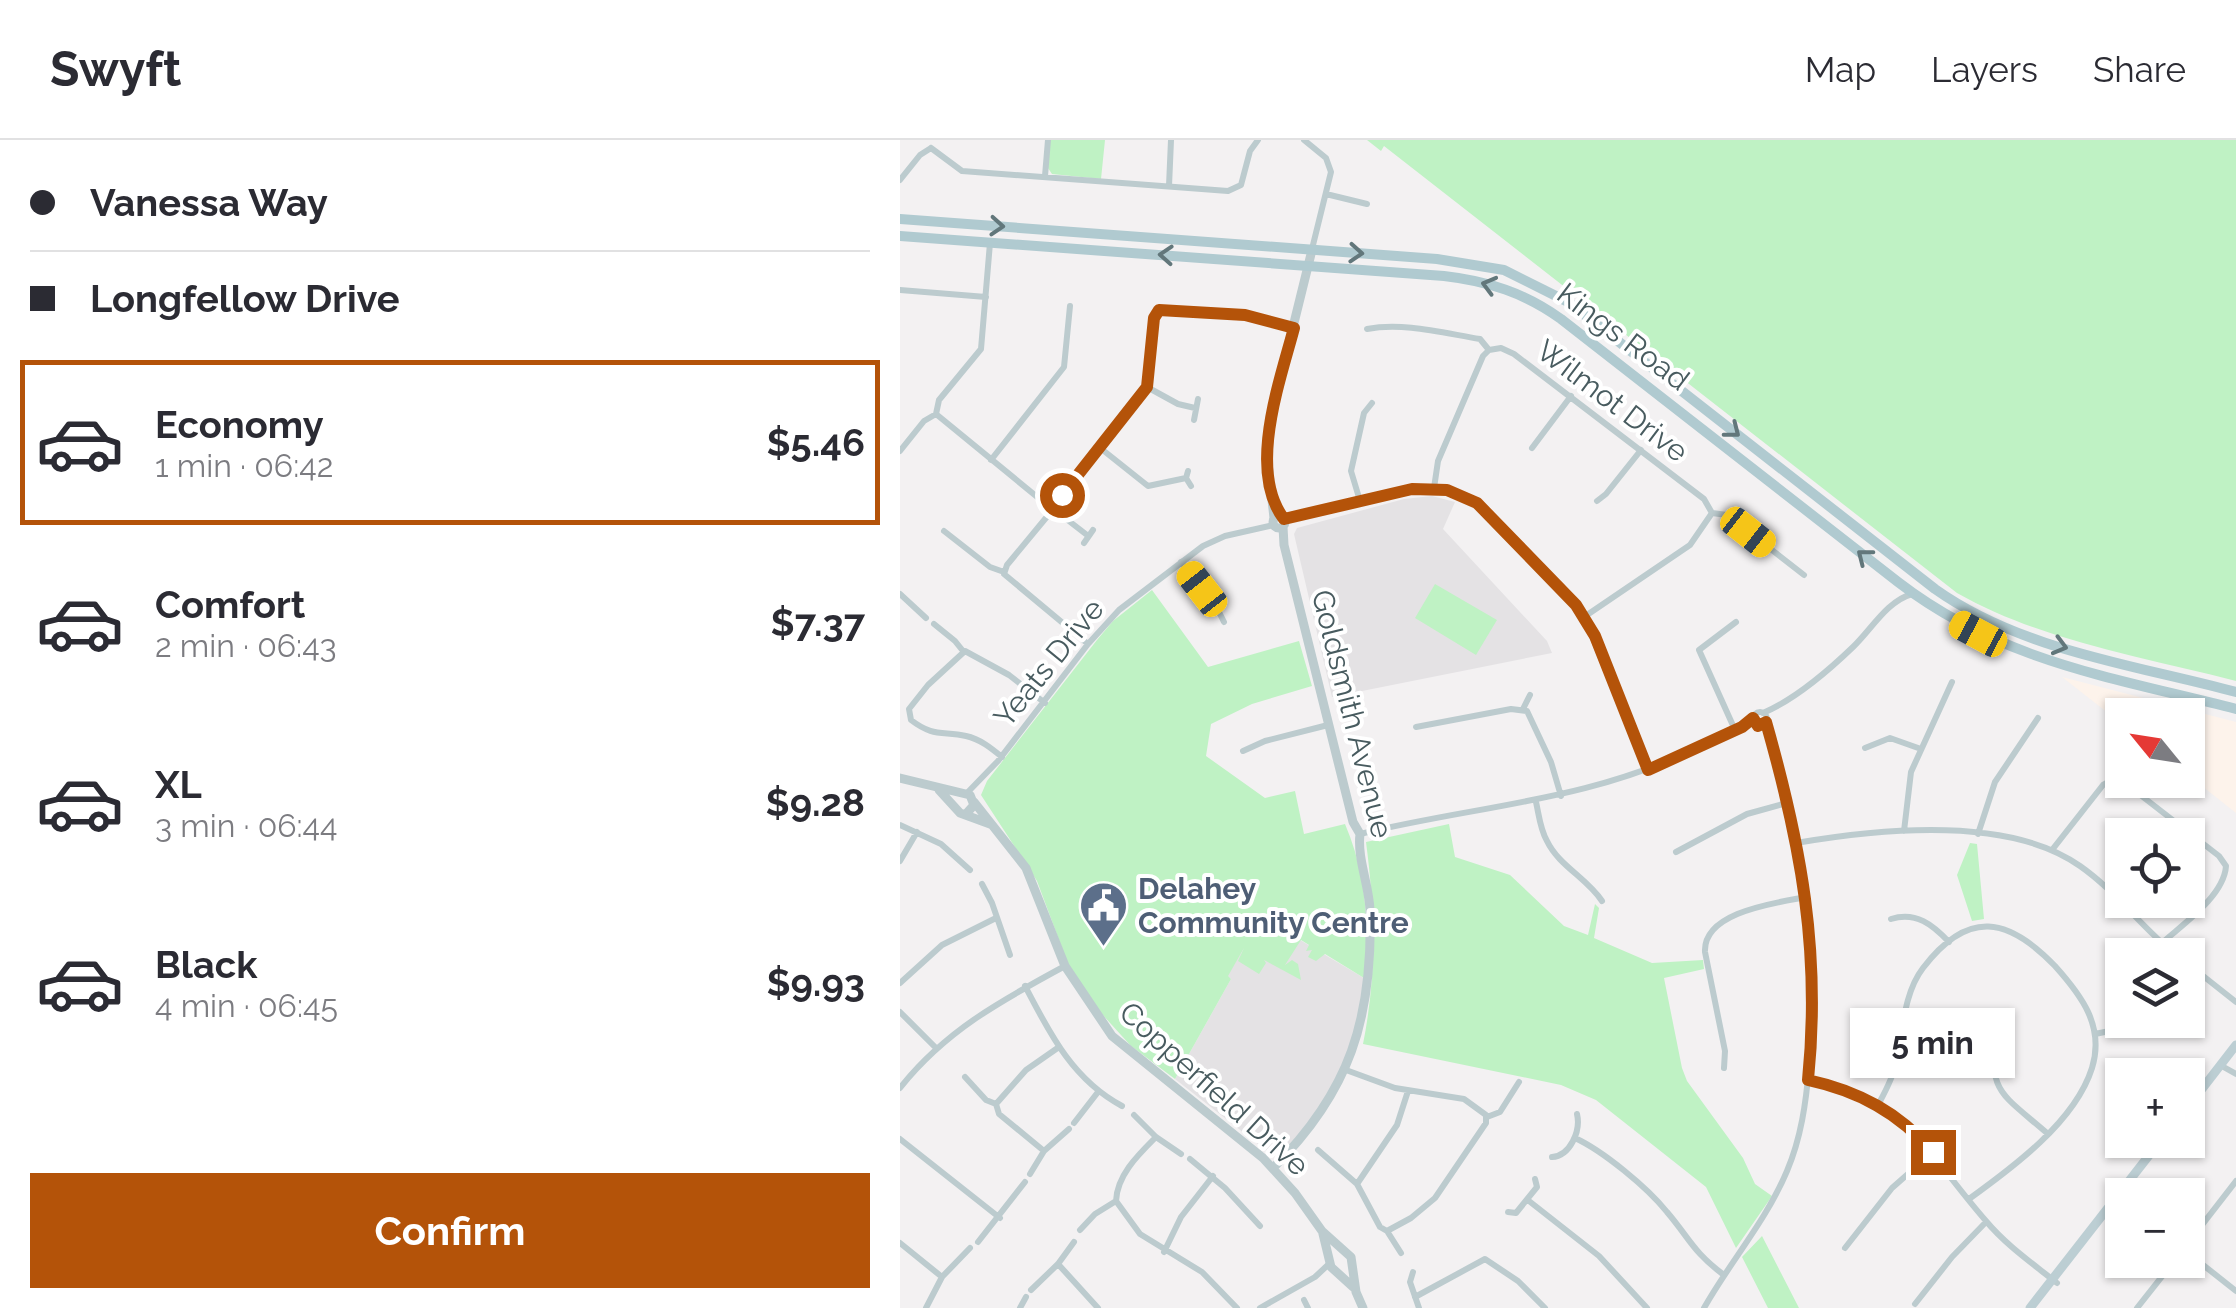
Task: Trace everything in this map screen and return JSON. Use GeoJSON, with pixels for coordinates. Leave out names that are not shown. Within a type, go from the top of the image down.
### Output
{"type":"FeatureCollection","features":[{"type":"Feature","properties":{"kind":"main road","name":"Kings Road"},"geometry":{"type":"LineString","coordinates":[[900,219],[1469,263],[1504,270],[1568,302],[1920,577],[1968,610],[2038,640],[2236,692]]}},
{"type":"Feature","properties":{"kind":"main road","name":"Kings Road"},"geometry":{"type":"LineString","coordinates":[[900,236],[1468,279],[1500,287],[1561,318],[1913,594],[1955,622],[2022,653],[2236,710]]}},
{"type":"Feature","properties":{"kind":"main road"},"geometry":{"type":"LineString","coordinates":[[2205,1090],[2228,1067],[2236,1044]]}},
{"type":"Feature","properties":{"kind":"main road"},"geometry":{"type":"LineString","coordinates":[[2205,1095],[2236,1054]]}},
{"type":"Feature","properties":{"kind":"main road"},"geometry":{"type":"LineString","coordinates":[[2034,1308],[2105,1219]]}},
{"type":"Feature","properties":{"kind":"street"},"geometry":{"type":"LineString","coordinates":[[1045,176],[1048,140]]}},
{"type":"Feature","properties":{"kind":"street"},"geometry":{"type":"LineString","coordinates":[[1169,186],[1171,140]]}},
{"type":"Feature","properties":{"kind":"street"},"geometry":{"type":"LineString","coordinates":[[900,180],[932,144],[962,171],[1236,189],[1258,140]]}},
{"type":"Feature","properties":{"kind":"street"},"geometry":{"type":"LineString","coordinates":[[1304,140],[1329,162],[1331,172],[1312,250]]}},
{"type":"Feature","properties":{"kind":"street"},"geometry":{"type":"LineString","coordinates":[[1326,194],[1366,204]]}},
{"type":"Feature","properties":{"kind":"street"},"geometry":{"type":"LineString","coordinates":[[900,450],[924,421],[936,414],[939,400],[980,349],[990,243]]}},
{"type":"Feature","properties":{"kind":"street","name":"Goldsmith Avenue"},"geometry":{"type":"LineString","coordinates":[[1273,1168],[1320,1116],[1346,1070],[1360,1031],[1368,978],[1370,908],[1360,834],[1353,822],[1273,498],[1268,437],[1312,250]]}},
{"type":"Feature","properties":{"kind":"street"},"geometry":{"type":"LineString","coordinates":[[900,290],[986,297]]}},
{"type":"Feature","properties":{"kind":"street"},"geometry":{"type":"LineString","coordinates":[[991,460],[1064,368],[1070,306]]}},
{"type":"Feature","properties":{"kind":"street"},"geometry":{"type":"LineString","coordinates":[[1004,572],[1147,387],[1156,312],[1165,308],[1234,314],[1294,328]]}},
{"type":"Feature","properties":{"kind":"street","name":"Wilmot Drive"},"geometry":{"type":"LineString","coordinates":[[1366,329],[1384,326],[1480,339],[1488,350],[1501,348],[1514,354],[1707,502],[1712,513],[1726,516],[1804,575]]}},
{"type":"Feature","properties":{"kind":"street"},"geometry":{"type":"LineString","coordinates":[[1488,350],[1441,453],[1434,488],[1461,495],[1490,514],[1584,617],[1648,770]]}},
{"type":"Feature","properties":{"kind":"street"},"geometry":{"type":"LineString","coordinates":[[1147,387],[1178,404],[1196,404],[1194,420]]}},
{"type":"Feature","properties":{"kind":"street"},"geometry":{"type":"LineString","coordinates":[[1532,448],[1570,396]]}},
{"type":"Feature","properties":{"kind":"street"},"geometry":{"type":"LineString","coordinates":[[1360,502],[1351,471],[1364,413],[1372,402]]}},
{"type":"Feature","properties":{"kind":"street"},"geometry":{"type":"LineString","coordinates":[[936,414],[1088,536]]}},
{"type":"Feature","properties":{"kind":"street"},"geometry":{"type":"LineString","coordinates":[[1100,447],[1148,486],[1187,475],[1191,486]]}},
{"type":"Feature","properties":{"kind":"street"},"geometry":{"type":"LineString","coordinates":[[1597,501],[1641,450]]}},
{"type":"Feature","properties":{"kind":"street","name":"Yeats Drive"},"geometry":{"type":"LineString","coordinates":[[969,797],[1119,610],[1212,541],[1412,489],[1434,488]]}},
{"type":"Feature","properties":{"kind":"street"},"geometry":{"type":"LineString","coordinates":[[1584,617],[1690,545],[1712,513]]}},
{"type":"Feature","properties":{"kind":"street"},"geometry":{"type":"LineString","coordinates":[[944,532],[990,567],[1004,572],[1007,579],[1088,644]]}},
{"type":"Feature","properties":{"kind":"street"},"geometry":{"type":"LineString","coordinates":[[1181,562],[1224,622]]}},
{"type":"Feature","properties":{"kind":"street"},"geometry":{"type":"LineString","coordinates":[[1892,604],[1898,582]]}},
{"type":"Feature","properties":{"kind":"street"},"geometry":{"type":"LineString","coordinates":[[1360,834],[1442,815],[1536,802],[1648,770],[1760,721],[1841,658],[1892,604],[1913,594]]}},
{"type":"Feature","properties":{"kind":"street"},"geometry":{"type":"LineString","coordinates":[[901,598],[926,618]]}},
{"type":"Feature","properties":{"kind":"street"},"geometry":{"type":"LineString","coordinates":[[1736,622],[1702,646],[1699,654],[1738,729]]}},
{"type":"Feature","properties":{"kind":"street"},"geometry":{"type":"LineString","coordinates":[[934,624],[955,640],[963,652],[1001,670],[1045,703]]}},
{"type":"Feature","properties":{"kind":"street"},"geometry":{"type":"LineString","coordinates":[[909,718],[909,709],[928,685],[963,652]]}},
{"type":"Feature","properties":{"kind":"street"},"geometry":{"type":"LineString","coordinates":[[1904,830],[1907,788],[1952,682]]}},
{"type":"Feature","properties":{"kind":"street"},"geometry":{"type":"LineString","coordinates":[[1523,709],[1530,695]]}},
{"type":"Feature","properties":{"kind":"street"},"geometry":{"type":"LineString","coordinates":[[1523,709],[1533,718],[1561,796]]}},
{"type":"Feature","properties":{"kind":"street"},"geometry":{"type":"LineString","coordinates":[[1416,728],[1523,709]]}},
{"type":"Feature","properties":{"kind":"street"},"geometry":{"type":"LineString","coordinates":[[900,722],[909,718]]}},
{"type":"Feature","properties":{"kind":"street"},"geometry":{"type":"LineString","coordinates":[[909,718],[930,733],[974,738],[1002,757]]}},
{"type":"Feature","properties":{"kind":"street"},"geometry":{"type":"LineString","coordinates":[[1978,834],[1995,782],[2038,718]]}},
{"type":"Feature","properties":{"kind":"street"},"geometry":{"type":"LineString","coordinates":[[1704,1308],[1774,1199],[1802,1123],[1808,1080],[1814,979],[1806,898],[1787,802],[1770,737],[1760,721]]}},
{"type":"Feature","properties":{"kind":"street"},"geometry":{"type":"LineString","coordinates":[[1242,751],[1265,740],[1330,724]]}},
{"type":"Feature","properties":{"kind":"street"},"geometry":{"type":"LineString","coordinates":[[1865,748],[1890,738],[1922,749]]}},
{"type":"Feature","properties":{"kind":"street"},"geometry":{"type":"LineString","coordinates":[[900,778],[969,797]]}},
{"type":"Feature","properties":{"kind":"street"},"geometry":{"type":"LineString","coordinates":[[2052,850],[2102,785],[2114,778],[2125,783],[2220,856],[2231,870],[2167,938]]}},
{"type":"Feature","properties":{"kind":"street"},"geometry":{"type":"LineString","coordinates":[[938,789],[957,811],[993,825]]}},
{"type":"Feature","properties":{"kind":"street"},"geometry":{"type":"LineString","coordinates":[[954,803],[969,797]]}},
{"type":"Feature","properties":{"kind":"street"},"geometry":{"type":"LineString","coordinates":[[966,814],[973,808],[969,797]]}},
{"type":"Feature","properties":{"kind":"street","name":"Copperfield Drive"},"geometry":{"type":"LineString","coordinates":[[969,797],[1030,875],[1064,966],[1097,1018],[1120,1044],[1273,1168],[1305,1204],[1322,1231],[1334,1267],[1356,1292]]}},
{"type":"Feature","properties":{"kind":"street"},"geometry":{"type":"LineString","coordinates":[[1536,802],[1543,834],[1551,848],[1602,901]]}},
{"type":"Feature","properties":{"kind":"street"},"geometry":{"type":"LineString","coordinates":[[1676,852],[1746,814],[1787,802]]}},
{"type":"Feature","properties":{"kind":"street"},"geometry":{"type":"LineString","coordinates":[[900,825],[941,844],[970,870]]}},
{"type":"Feature","properties":{"kind":"street"},"geometry":{"type":"LineString","coordinates":[[1796,843],[1844,834],[1904,830],[2018,839],[2052,850],[2089,873],[2157,938]]}},
{"type":"Feature","properties":{"kind":"street"},"geometry":{"type":"LineString","coordinates":[[900,861],[918,832]]}},
{"type":"Feature","properties":{"kind":"street"},"geometry":{"type":"LineString","coordinates":[[982,884],[1010,955]]}},
{"type":"Feature","properties":{"kind":"street"},"geometry":{"type":"LineString","coordinates":[[1724,1068],[1726,1059],[1704,952],[1706,937],[1714,927],[1752,908],[1806,898]]}},
{"type":"Feature","properties":{"kind":"street"},"geometry":{"type":"LineString","coordinates":[[1891,919],[1901,916],[1924,920],[1950,942]]}},
{"type":"Feature","properties":{"kind":"street"},"geometry":{"type":"LineString","coordinates":[[900,983],[942,945],[996,918]]}},
{"type":"Feature","properties":{"kind":"street"},"geometry":{"type":"LineString","coordinates":[[1878,1105],[1896,1064],[1914,982],[1927,963],[1971,930],[1989,927],[2023,936],[2080,996],[2090,1012],[2095,1034],[2094,1060],[2088,1080],[2029,1156],[1969,1200]]}},
{"type":"Feature","properties":{"kind":"street"},"geometry":{"type":"LineString","coordinates":[[900,1088],[936,1048],[978,1014],[1064,966]]}},
{"type":"Feature","properties":{"kind":"street"},"geometry":{"type":"LineString","coordinates":[[2205,979],[2236,1002]]}},
{"type":"Feature","properties":{"kind":"street"},"geometry":{"type":"LineString","coordinates":[[1025,986],[1078,1073],[1098,1092],[1122,1106]]}},
{"type":"Feature","properties":{"kind":"street"},"geometry":{"type":"LineString","coordinates":[[900,1012],[936,1048]]}},
{"type":"Feature","properties":{"kind":"street"},"geometry":{"type":"LineString","coordinates":[[1997,1021],[1994,1082],[2002,1094],[2048,1134]]}},
{"type":"Feature","properties":{"kind":"street"},"geometry":{"type":"LineString","coordinates":[[2095,1034],[2105,1032]]}},
{"type":"Feature","properties":{"kind":"street"},"geometry":{"type":"LineString","coordinates":[[996,1104],[1026,1070],[1059,1047]]}},
{"type":"Feature","properties":{"kind":"street"},"geometry":{"type":"LineString","coordinates":[[1346,1070],[1408,1091],[1464,1099],[1484,1111],[1487,1118]]}},
{"type":"Feature","properties":{"kind":"street"},"geometry":{"type":"LineString","coordinates":[[965,1077],[986,1100],[996,1104],[1000,1114],[1044,1151]]}},
{"type":"Feature","properties":{"kind":"street"},"geometry":{"type":"LineString","coordinates":[[1808,1080],[1878,1105],[1910,1128],[1986,1222],[2054,1281]]}},
{"type":"Feature","properties":{"kind":"street"},"geometry":{"type":"LineString","coordinates":[[1387,1231],[1435,1198],[1487,1118],[1500,1112],[1519,1082]]}},
{"type":"Feature","properties":{"kind":"street"},"geometry":{"type":"LineString","coordinates":[[1357,1184],[1397,1125],[1408,1091]]}},
{"type":"Feature","properties":{"kind":"street"},"geometry":{"type":"LineString","coordinates":[[1030,1174],[1044,1151],[1071,1126],[1098,1092]]}},
{"type":"Feature","properties":{"kind":"street"},"geometry":{"type":"LineString","coordinates":[[1134,1114],[1181,1154]]}},
{"type":"Feature","properties":{"kind":"street"},"geometry":{"type":"LineString","coordinates":[[1552,1157],[1559,1157],[1575,1138],[1577,1114]]}},
{"type":"Feature","properties":{"kind":"street"},"geometry":{"type":"LineString","coordinates":[[1156,1136],[1128,1167],[1117,1189],[1116,1202],[1133,1227],[1164,1252],[1202,1272],[1238,1308]]}},
{"type":"Feature","properties":{"kind":"street"},"geometry":{"type":"LineString","coordinates":[[900,1138],[1000,1218]]}},
{"type":"Feature","properties":{"kind":"street"},"geometry":{"type":"LineString","coordinates":[[1575,1138],[1648,1192],[1692,1249],[1724,1276]]}},
{"type":"Feature","properties":{"kind":"street"},"geometry":{"type":"LineString","coordinates":[[1318,1150],[1357,1184],[1380,1226],[1401,1253]]}},
{"type":"Feature","properties":{"kind":"street"},"geometry":{"type":"LineString","coordinates":[[1845,1248],[1892,1188],[1933,1152]]}},
{"type":"Feature","properties":{"kind":"street"},"geometry":{"type":"LineString","coordinates":[[1190,1158],[1213,1176],[1260,1226]]}},
{"type":"Feature","properties":{"kind":"street"},"geometry":{"type":"LineString","coordinates":[[1164,1252],[1181,1217],[1213,1176]]}},
{"type":"Feature","properties":{"kind":"street"},"geometry":{"type":"LineString","coordinates":[[1508,1212],[1516,1213],[1529,1201],[1538,1187],[1535,1179]]}},
{"type":"Feature","properties":{"kind":"street"},"geometry":{"type":"LineString","coordinates":[[2205,1221],[2236,1181]]}},
{"type":"Feature","properties":{"kind":"street"},"geometry":{"type":"LineString","coordinates":[[978,1242],[1025,1182]]}},
{"type":"Feature","properties":{"kind":"street"},"geometry":{"type":"LineString","coordinates":[[1529,1201],[1599,1256],[1646,1308]]}},
{"type":"Feature","properties":{"kind":"street"},"geometry":{"type":"LineString","coordinates":[[1080,1230],[1095,1214],[1116,1202]]}},
{"type":"Feature","properties":{"kind":"street"},"geometry":{"type":"LineString","coordinates":[[1916,1304],[1986,1222]]}},
{"type":"Feature","properties":{"kind":"street","name":"Copperfield Drive"},"geometry":{"type":"LineString","coordinates":[[1322,1231],[1344,1252]]}},
{"type":"Feature","properties":{"kind":"street"},"geometry":{"type":"LineString","coordinates":[[1020,1308],[1074,1242]]}},
{"type":"Feature","properties":{"kind":"street"},"geometry":{"type":"LineString","coordinates":[[900,1243],[942,1277]]}},
{"type":"Feature","properties":{"kind":"street"},"geometry":{"type":"LineString","coordinates":[[926,1308],[942,1277],[970,1248]]}},
{"type":"Feature","properties":{"kind":"street"},"geometry":{"type":"LineString","coordinates":[[1260,1308],[1334,1267],[1347,1272],[1352,1266],[1351,1257],[1344,1252],[1333,1254],[1334,1267]]}},
{"type":"Feature","properties":{"kind":"street"},"geometry":{"type":"LineString","coordinates":[[1415,1297],[1485,1258],[1531,1292],[1545,1308]]}},
{"type":"Feature","properties":{"kind":"street"},"geometry":{"type":"LineString","coordinates":[[1058,1264],[1098,1308]]}},
{"type":"Feature","properties":{"kind":"street","name":"Copperfield Drive"},"geometry":{"type":"LineString","coordinates":[[1352,1266],[1362,1308]]}},
{"type":"Feature","properties":{"kind":"street"},"geometry":{"type":"LineString","coordinates":[[2205,1266],[2236,1290]]}},
{"type":"Feature","properties":{"kind":"street"},"geometry":{"type":"LineString","coordinates":[[1412,1272],[1409,1276],[1419,1308]]}},
{"type":"Feature","properties":{"kind":"street"},"geometry":{"type":"LineString","coordinates":[[2137,1308],[2160,1278]]}},
{"type":"Feature","properties":{"kind":"shaded area"},"geometry":{"type":"Polygon","coordinates":[[[1432,496],[1455,502],[1443,529],[1547,641],[1552,653],[1332,697],[1294,534],[1297,528],[1404,499],[1432,496]]]}},
{"type":"Feature","properties":{"kind":"shaded area"},"geometry":{"type":"Polygon","coordinates":[[[2062,677],[2143,698],[2105,698],[2105,711],[2062,677]]]}},
{"type":"Feature","properties":{"kind":"shaded area"},"geometry":{"type":"Polygon","coordinates":[[[2205,714],[2236,722],[2236,813],[2205,788],[2205,714]]]}},
{"type":"Feature","properties":{"kind":"shaded area"},"geometry":{"type":"Polygon","coordinates":[[[1300,940],[1364,978],[1355,1035],[1328,1098],[1284,1150],[1267,1151],[1175,1079],[1244,948],[1300,940]]]}},
{"type":"Feature","properties":{"kind":"green space"},"geometry":{"type":"Polygon","coordinates":[[[1050,140],[1105,140],[1101,179],[1052,174],[1048,168],[1050,140]]]}},
{"type":"Feature","properties":{"kind":"green space"},"geometry":{"type":"Polygon","coordinates":[[[1367,140],[2236,140],[2236,681],[2058,636],[1957,593],[1384,146],[1381,151],[1367,140]]]}},
{"type":"Feature","properties":{"kind":"green space"},"geometry":{"type":"Polygon","coordinates":[[[1435,584],[1497,620],[1476,655],[1415,618],[1435,584]]]}},
{"type":"Feature","properties":{"kind":"green space"},"geometry":{"type":"Polygon","coordinates":[[[1152,590],[1208,667],[1299,641],[1312,686],[1252,704],[1211,724],[1206,756],[1265,798],[1295,791],[1304,834],[1345,824],[1362,880],[1367,938],[1364,978],[1325,954],[1316,961],[1308,957],[1312,950],[1306,951],[1309,945],[1301,940],[1285,965],[1292,960],[1298,964],[1301,980],[1264,960],[1259,974],[1238,961],[1244,948],[1175,1079],[1131,1046],[1101,1013],[1068,964],[1037,881],[981,795],[987,781],[1097,640],[1113,621],[1152,590]]]}},
{"type":"Feature","properties":{"kind":"green space"},"geometry":{"type":"Polygon","coordinates":[[[1449,824],[1455,857],[1510,875],[1564,926],[1588,935],[1595,904],[1599,908],[1594,938],[1652,963],[1703,960],[1704,969],[1664,978],[1682,1068],[1687,1081],[1743,1158],[1755,1184],[1772,1196],[1736,1248],[1706,1187],[1596,1100],[1561,1085],[1363,1044],[1373,943],[1366,842],[1449,824]]]}},
{"type":"Feature","properties":{"kind":"green space"},"geometry":{"type":"Polygon","coordinates":[[[1970,843],[1977,844],[1984,919],[1972,921],[1957,875],[1970,843]]]}},
{"type":"Feature","properties":{"kind":"green space"},"geometry":{"type":"Polygon","coordinates":[[[1762,1236],[1799,1308],[1768,1308],[1742,1257],[1762,1236]]]}},
{"type":"Feature","properties":{"kind":"place","name":"Delahey Community Centre"},"geometry":{"type":"Point","coordinates":[1103,948]}},
{"type":"Feature","properties":{"kind":"route"},"geometry":{"type":"LineString","coordinates":[[1062,495],[1147,387],[1156,312],[1165,308],[1245,315],[1294,328],[1268,437],[1273,498],[1284,519],[1412,489],[1454,492],[1490,514],[1576,605],[1595,636],[1648,770],[1742,727],[1753,718],[1758,726],[1766,722],[1782,775],[1810,922],[1814,1006],[1808,1080],[1878,1105],[1910,1128],[1933,1152]]}}]}
